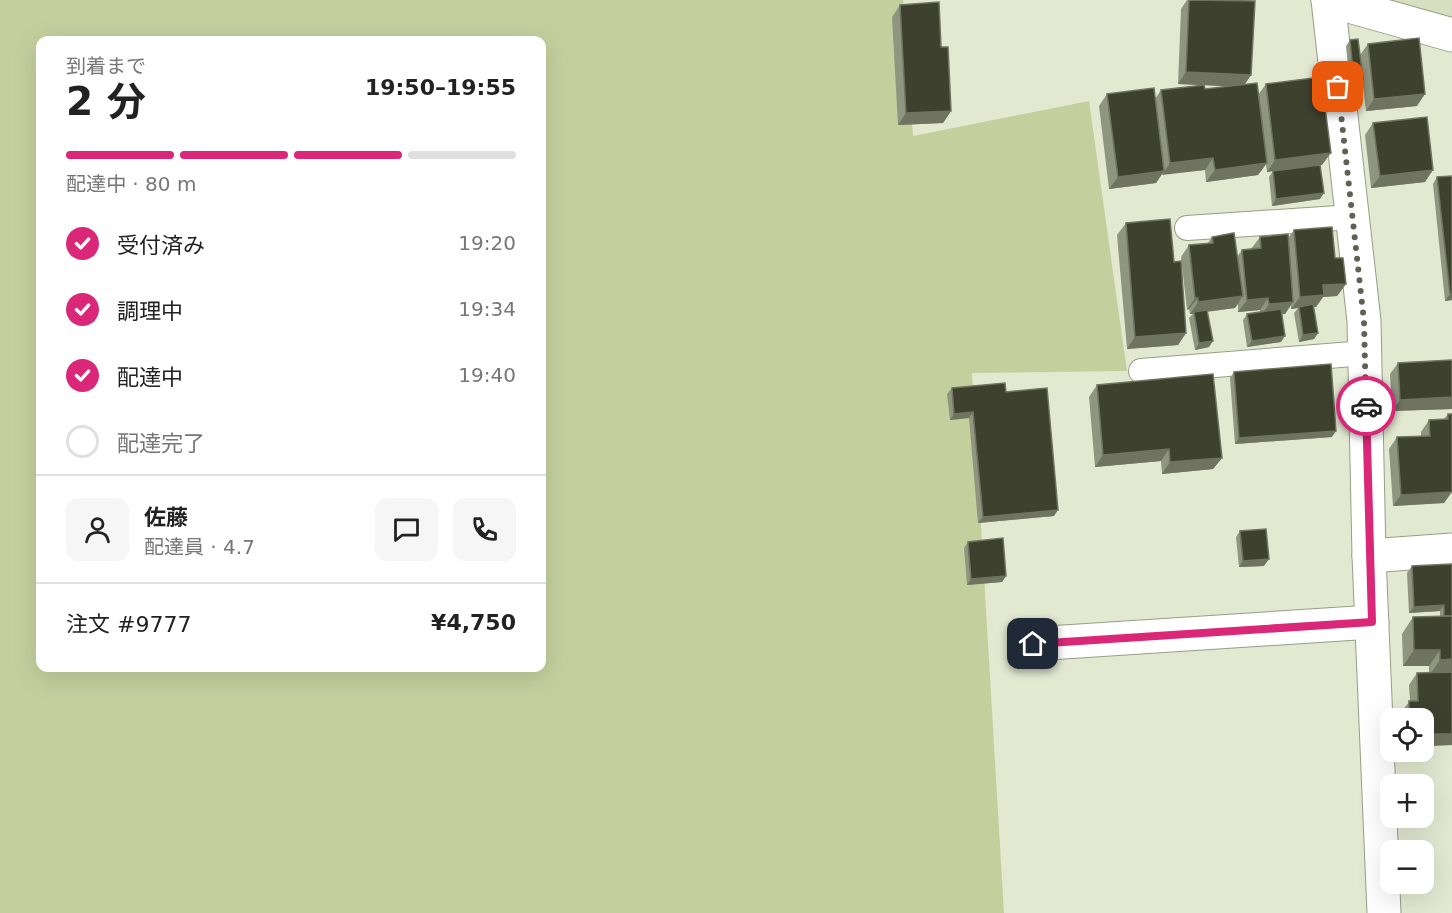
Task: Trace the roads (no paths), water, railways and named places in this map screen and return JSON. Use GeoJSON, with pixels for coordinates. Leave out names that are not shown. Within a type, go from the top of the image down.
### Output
{"type":"FeatureCollection","features":[{"type":"Feature","properties":{"kind":"street"},"geometry":{"type":"LineString","coordinates":[[1384,913],[1369,556],[1364,321],[1328,0],[1452,35]]}},
{"type":"Feature","properties":{"kind":"street"},"geometry":{"type":"LineString","coordinates":[[1369,556],[1452,550]]}},
{"type":"Feature","properties":{"kind":"street"},"geometry":{"type":"LineString","coordinates":[[1033,644],[1372,622]]}},
{"type":"Feature","properties":{"kind":"lane"},"geometry":{"type":"LineString","coordinates":[[1187,228],[1353,217]]}},
{"type":"Feature","properties":{"kind":"lane"},"geometry":{"type":"LineString","coordinates":[[1142,371],[1365,353]]}}]}
